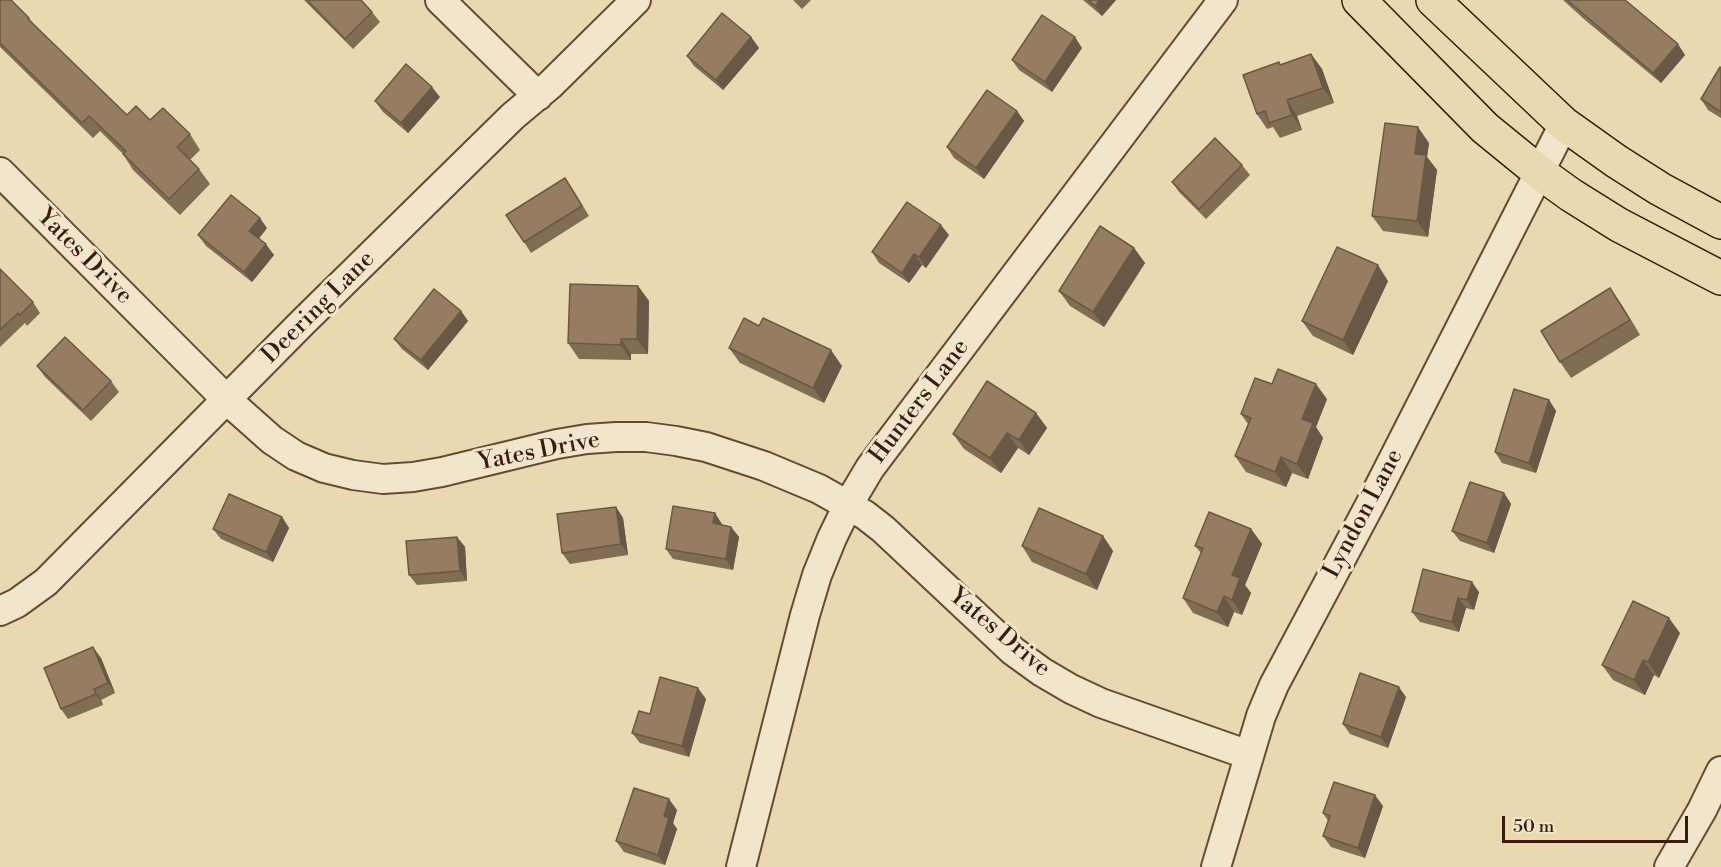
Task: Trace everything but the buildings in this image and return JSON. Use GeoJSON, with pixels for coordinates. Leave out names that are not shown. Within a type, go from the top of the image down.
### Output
{"type":"FeatureCollection","features":[{"type":"Feature","properties":{"kind":"main road"},"geometry":{"type":"LineString","coordinates":[[1359,0],[1485,128],[1539,172],[1619,225],[1721,278]]}},
{"type":"Feature","properties":{"kind":"main road"},"geometry":{"type":"LineString","coordinates":[[1433,0],[1564,124],[1660,189],[1721,222]]}},
{"type":"Feature","properties":{"kind":"street"},"geometry":{"type":"LineString","coordinates":[[440,0],[538,96]]}},
{"type":"Feature","properties":{"kind":"street","name":"Deering Lane"},"geometry":{"type":"LineString","coordinates":[[0,611],[16,603],[45,582],[336,290],[513,116],[538,96],[636,0]]}},
{"type":"Feature","properties":{"kind":"street","name":"Hunters Lane"},"geometry":{"type":"LineString","coordinates":[[741,867],[805,615],[817,575],[848,505],[870,468],[1222,0]]}},
{"type":"Feature","properties":{"kind":"street","name":"Lyndon Lane"},"geometry":{"type":"LineString","coordinates":[[1216,867],[1262,716],[1290,654],[1503,248],[1564,124]]}},
{"type":"Feature","properties":{"kind":"street","name":"Yates Drive"},"geometry":{"type":"LineString","coordinates":[[0,172],[227,400],[272,440],[296,456],[324,468],[383,479],[442,472],[557,444],[616,437],[646,437],[706,447],[755,463],[819,489],[848,505],[883,529],[1013,651],[1071,689],[1101,703],[1249,755]]}},
{"type":"Feature","properties":{"kind":"street"},"geometry":{"type":"LineString","coordinates":[[1669,867],[1702,810],[1721,771]]}}]}
